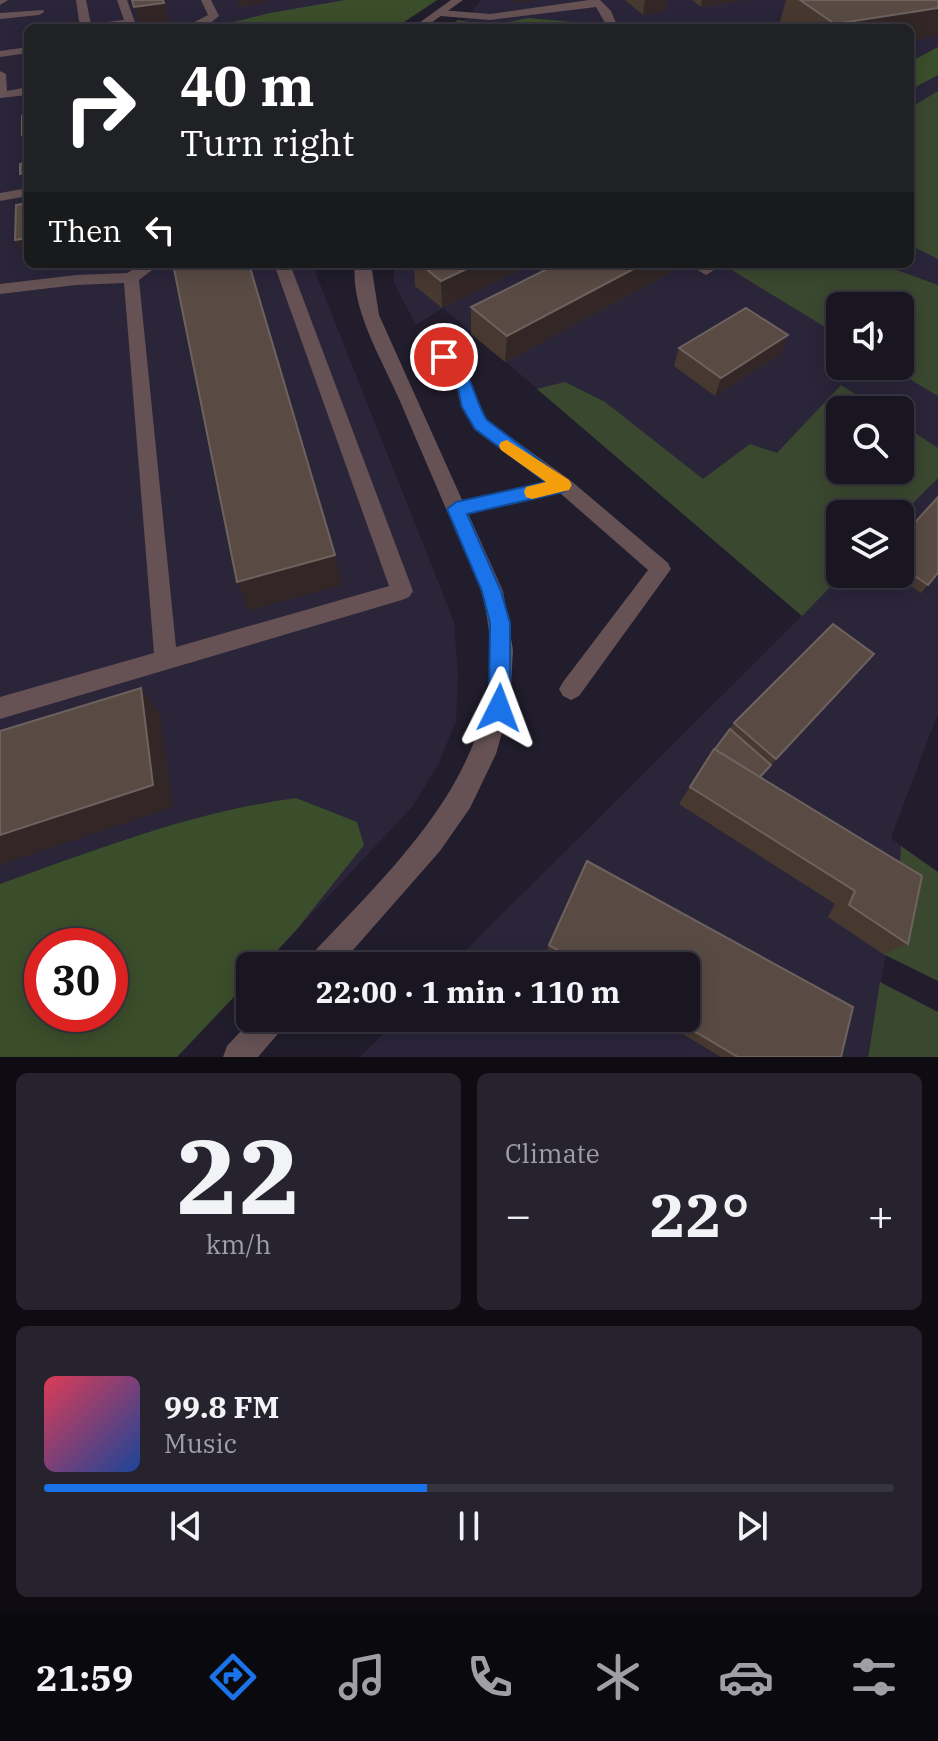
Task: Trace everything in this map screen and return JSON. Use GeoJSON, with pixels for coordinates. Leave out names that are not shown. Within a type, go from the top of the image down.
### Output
{"type":"FeatureCollection","features":[{"type":"Feature","properties":{"kind":"street"},"geometry":{"type":"LineString","coordinates":[[81,0],[84,24]]}},
{"type":"Feature","properties":{"kind":"street"},"geometry":{"type":"LineString","coordinates":[[122,0],[131,24]]}},
{"type":"Feature","properties":{"kind":"street"},"geometry":{"type":"LineString","coordinates":[[197,24],[214,16],[206,0]]}},
{"type":"Feature","properties":{"kind":"street"},"geometry":{"type":"LineString","coordinates":[[423,24],[458,0]]}},
{"type":"Feature","properties":{"kind":"street"},"geometry":{"type":"LineString","coordinates":[[440,13],[490,17],[596,2],[606,11],[611,24]]}},
{"type":"Feature","properties":{"kind":"street"},"geometry":{"type":"LineString","coordinates":[[0,16],[39,6]]}},
{"type":"Feature","properties":{"kind":"street"},"geometry":{"type":"LineString","coordinates":[[0,54],[24,51]]}},
{"type":"Feature","properties":{"kind":"street"},"geometry":{"type":"LineString","coordinates":[[0,74],[0,109]]}},
{"type":"Feature","properties":{"kind":"street"},"geometry":{"type":"LineString","coordinates":[[2,95],[24,92]]}},
{"type":"Feature","properties":{"kind":"street"},"geometry":{"type":"LineString","coordinates":[[0,197],[24,193]]}},
{"type":"Feature","properties":{"kind":"street"},"geometry":{"type":"LineString","coordinates":[[0,289],[76,280],[131,278],[146,268]]}},
{"type":"Feature","properties":{"kind":"street"},"geometry":{"type":"LineString","coordinates":[[0,708],[402,591],[283,268]]}},
{"type":"Feature","properties":{"kind":"street"},"geometry":{"type":"LineString","coordinates":[[332,952],[454,812],[476,773],[499,708],[500,623],[492,591],[371,315],[363,283],[363,268]]}},
{"type":"Feature","properties":{"kind":"street"},"geometry":{"type":"LineString","coordinates":[[131,278],[166,659]]}},
{"type":"Feature","properties":{"kind":"street"},"geometry":{"type":"LineString","coordinates":[[444,357],[464,383],[470,407],[481,425],[563,485],[661,569],[571,689]]}},
{"type":"Feature","properties":{"kind":"street"},"geometry":{"type":"LineString","coordinates":[[456,509],[563,485]]}},
{"type":"Feature","properties":{"kind":"street"},"geometry":{"type":"LineString","coordinates":[[238,1057],[260,1032]]}},
{"type":"Feature","properties":{"kind":"shaded area"},"geometry":{"type":"Polygon","coordinates":[[[0,0],[438,0],[400,24],[24,24],[24,268],[314,268],[454,622],[458,673],[456,721],[438,765],[412,807],[276,952],[236,952],[236,995],[177,1057],[0,1057],[0,0]]]}},
{"type":"Feature","properties":{"kind":"shaded area"},"geometry":{"type":"Polygon","coordinates":[[[481,0],[938,0],[938,713],[891,838],[901,846],[898,890],[867,1057],[360,1057],[385,1032],[700,1032],[700,952],[464,952],[802,616],[443,308],[416,325],[394,283],[394,268],[914,268],[914,24],[457,24],[468,17],[481,0]]]}},
{"type":"Feature","properties":{"kind":"green space"},"geometry":{"type":"Polygon","coordinates":[[[345,0],[437,0],[401,24],[225,24],[345,0]]]}},
{"type":"Feature","properties":{"kind":"green space"},"geometry":{"type":"Polygon","coordinates":[[[528,18],[573,22],[573,24],[500,24],[528,18]]]}},
{"type":"Feature","properties":{"kind":"green space"},"geometry":{"type":"Polygon","coordinates":[[[458,20],[480,24],[452,24],[458,20]]]}},
{"type":"Feature","properties":{"kind":"green space"},"geometry":{"type":"Polygon","coordinates":[[[938,47],[938,75],[914,88],[914,60],[938,47]]]}},
{"type":"Feature","properties":{"kind":"green space"},"geometry":{"type":"Polygon","coordinates":[[[938,91],[938,259],[914,247],[914,106],[938,91]]]}},
{"type":"Feature","properties":{"kind":"green space"},"geometry":{"type":"Polygon","coordinates":[[[729,268],[891,268],[938,285],[938,396],[911,380],[914,380],[914,292],[826,292],[826,327],[729,268]]]}},
{"type":"Feature","properties":{"kind":"green space"},"geometry":{"type":"Polygon","coordinates":[[[565,382],[605,402],[703,479],[750,444],[777,453],[826,401],[826,484],[914,484],[914,432],[938,448],[938,478],[914,502],[826,500],[826,588],[829,588],[802,616],[537,389],[565,382]]]}},
{"type":"Feature","properties":{"kind":"green space"},"geometry":{"type":"Polygon","coordinates":[[[841,385],[858,396],[831,396],[841,385]]]}},
{"type":"Feature","properties":{"kind":"green space"},"geometry":{"type":"Polygon","coordinates":[[[296,798],[357,822],[364,845],[276,952],[236,952],[236,995],[177,1057],[0,1057],[0,884],[146,833],[220,812],[296,798]]]}},
{"type":"Feature","properties":{"kind":"green space"},"geometry":{"type":"Polygon","coordinates":[[[901,846],[938,872],[938,981],[883,954],[898,890],[901,846]]]}},
{"type":"Feature","properties":{"kind":"green space"},"geometry":{"type":"Polygon","coordinates":[[[880,982],[938,1012],[938,1057],[868,1057],[880,982]]]}},
{"type":"Feature","properties":{"kind":"building"},"geometry":{"type":"Polygon","coordinates":[[[132,0],[163,0],[164,3],[134,7],[132,0]]]}},
{"type":"Feature","properties":{"kind":"building"},"geometry":{"type":"Polygon","coordinates":[[[800,0],[938,0],[938,8],[835,24],[800,0]]]}},
{"type":"Feature","properties":{"kind":"building"},"geometry":{"type":"Polygon","coordinates":[[[24,204],[24,239],[15,240],[16,205],[24,204]]]}},
{"type":"Feature","properties":{"kind":"building"},"geometry":{"type":"Polygon","coordinates":[[[174,268],[250,268],[335,555],[237,582],[174,268]]]}},
{"type":"Feature","properties":{"kind":"building"},"geometry":{"type":"Polygon","coordinates":[[[425,268],[469,268],[441,281],[425,268]]]}},
{"type":"Feature","properties":{"kind":"building"},"geometry":{"type":"Polygon","coordinates":[[[549,268],[635,268],[507,336],[471,307],[549,268]]]}},
{"type":"Feature","properties":{"kind":"building"},"geometry":{"type":"Polygon","coordinates":[[[746,308],[788,335],[721,378],[679,348],[746,308]]]}},
{"type":"Feature","properties":{"kind":"building"},"geometry":{"type":"Polygon","coordinates":[[[938,497],[938,573],[928,585],[914,576],[914,524],[938,497]]]}},
{"type":"Feature","properties":{"kind":"building"},"geometry":{"type":"Polygon","coordinates":[[[833,624],[874,654],[776,759],[734,723],[833,624]]]}},
{"type":"Feature","properties":{"kind":"building"},"geometry":{"type":"Polygon","coordinates":[[[141,688],[153,785],[0,835],[0,731],[141,688]]]}},
{"type":"Feature","properties":{"kind":"building"},"geometry":{"type":"Polygon","coordinates":[[[730,729],[771,765],[760,777],[715,749],[730,729]]]}},
{"type":"Feature","properties":{"kind":"building"},"geometry":{"type":"Polygon","coordinates":[[[714,749],[922,876],[908,944],[849,905],[855,891],[690,787],[714,749]]]}},
{"type":"Feature","properties":{"kind":"building"},"geometry":{"type":"Polygon","coordinates":[[[587,861],[853,1007],[841,1057],[738,1057],[696,1032],[700,1032],[700,952],[561,952],[549,945],[587,861]]]}},
{"type":"Feature","properties":{"kind":"slow traffic"},"geometry":{"type":"LineString","coordinates":[[507,446],[563,485],[532,492]]}},
{"type":"Feature","properties":{"kind":"route"},"geometry":{"type":"LineString","coordinates":[[444,357],[464,383],[470,407],[481,425],[563,485],[456,509],[492,591],[500,623],[502,662],[499,708]]}}]}
